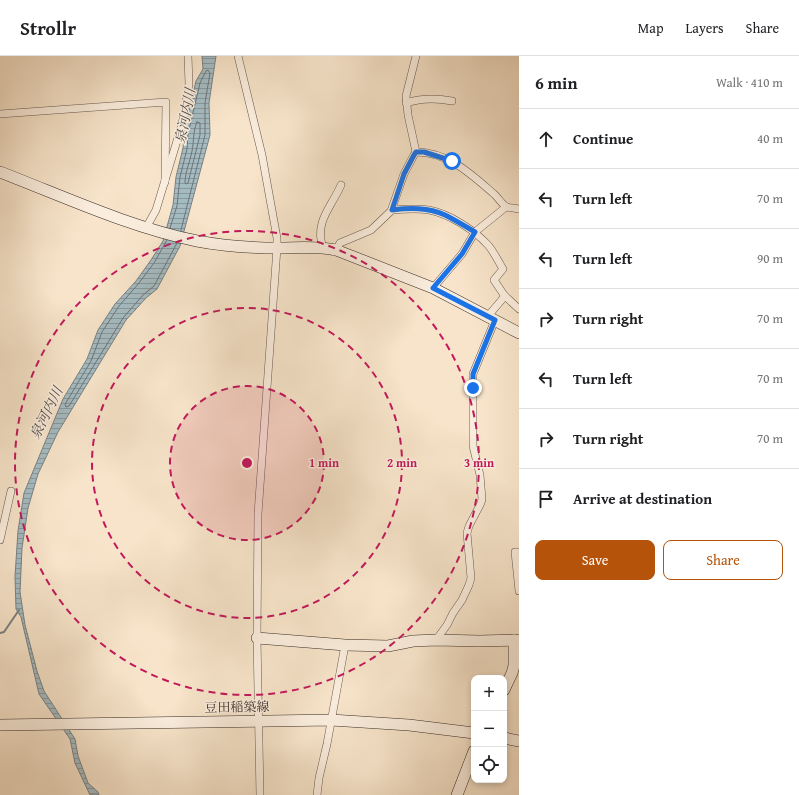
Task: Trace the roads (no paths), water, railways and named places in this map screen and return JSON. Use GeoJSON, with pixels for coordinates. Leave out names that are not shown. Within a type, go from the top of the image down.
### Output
{"type":"FeatureCollection","features":[{"type":"Feature","properties":{"kind":"street"},"geometry":{"type":"LineString","coordinates":[[146,228],[156,210],[183,121],[189,84],[188,56]]}},
{"type":"Feature","properties":{"kind":"street"},"geometry":{"type":"LineString","coordinates":[[238,56],[262,155],[278,248],[258,514],[257,638],[260,795]]}},
{"type":"Feature","properties":{"kind":"street"},"geometry":{"type":"LineString","coordinates":[[336,250],[340,242],[370,230],[392,210],[404,174],[416,152],[406,103],[406,96],[416,56]]}},
{"type":"Feature","properties":{"kind":"street"},"geometry":{"type":"LineString","coordinates":[[406,103],[415,100],[428,99],[452,101]]}},
{"type":"Feature","properties":{"kind":"street"},"geometry":{"type":"LineString","coordinates":[[0,114],[166,102],[165,182]]}},
{"type":"Feature","properties":{"kind":"street"},"geometry":{"type":"LineString","coordinates":[[416,152],[424,152],[435,155],[457,164],[519,214]]}},
{"type":"Feature","properties":{"kind":"street"},"geometry":{"type":"LineString","coordinates":[[0,172],[92,209],[146,228],[193,240],[234,246],[323,248],[336,250],[433,288],[519,333]]}},
{"type":"Feature","properties":{"kind":"street"},"geometry":{"type":"LineString","coordinates":[[323,248],[319,238],[321,225],[326,213],[336,198],[341,185]]}},
{"type":"Feature","properties":{"kind":"street"},"geometry":{"type":"LineString","coordinates":[[392,210],[412,208],[429,210],[443,214],[475,232],[489,246],[503,269],[494,280],[505,296],[519,309]]}},
{"type":"Feature","properties":{"kind":"street"},"geometry":{"type":"LineString","coordinates":[[433,288],[462,254],[475,232],[513,208]]}},
{"type":"Feature","properties":{"kind":"street"},"geometry":{"type":"LineString","coordinates":[[436,640],[448,625],[453,612],[462,600],[471,578],[466,533],[482,499],[480,475],[473,446],[473,374],[497,304],[505,296]]}},
{"type":"Feature","properties":{"kind":"street"},"geometry":{"type":"LineString","coordinates":[[0,540],[11,490]]}},
{"type":"Feature","properties":{"kind":"street"},"geometry":{"type":"LineString","coordinates":[[519,552],[515,552],[519,591]]}},
{"type":"Feature","properties":{"kind":"street"},"geometry":{"type":"LineString","coordinates":[[257,638],[345,645],[388,646],[413,641],[516,640],[512,673],[507,684]]}},
{"type":"Feature","properties":{"kind":"street"},"geometry":{"type":"LineString","coordinates":[[317,795],[345,645]]}},
{"type":"Feature","properties":{"kind":"street","name":"豆田稲築線"},"geometry":{"type":"LineString","coordinates":[[0,725],[331,720],[409,725],[471,733]]}},
{"type":"Feature","properties":{"kind":"street"},"geometry":{"type":"LineString","coordinates":[[507,739],[519,741]]}},
{"type":"Feature","properties":{"kind":"street"},"geometry":{"type":"LineString","coordinates":[[457,795],[471,759]]}},
{"type":"Feature","properties":{"kind":"water"},"geometry":{"type":"Polygon","coordinates":[[[202,56],[216,56],[209,103],[210,135],[180,246],[157,289],[146,298],[126,320],[58,432],[38,474],[28,508],[22,548],[20,592],[25,625],[44,691],[75,739],[78,756],[88,783],[98,792],[99,795],[90,795],[75,763],[70,739],[39,694],[21,617],[16,609],[15,576],[18,531],[24,493],[63,399],[87,359],[98,330],[115,304],[136,281],[163,241],[173,205],[176,177],[196,81],[203,69],[202,56]]]}},
{"type":"Feature","properties":{"kind":"waterway"},"geometry":{"type":"LineString","coordinates":[[0,633],[4,632],[19,610]]}},
{"type":"Feature","properties":{"kind":"water label","name":"泉河内川"},"geometry":{"type":"Point","coordinates":[185,116]}},
{"type":"Feature","properties":{"kind":"water label","name":"泉河内川"},"geometry":{"type":"Point","coordinates":[46,413]}}]}
